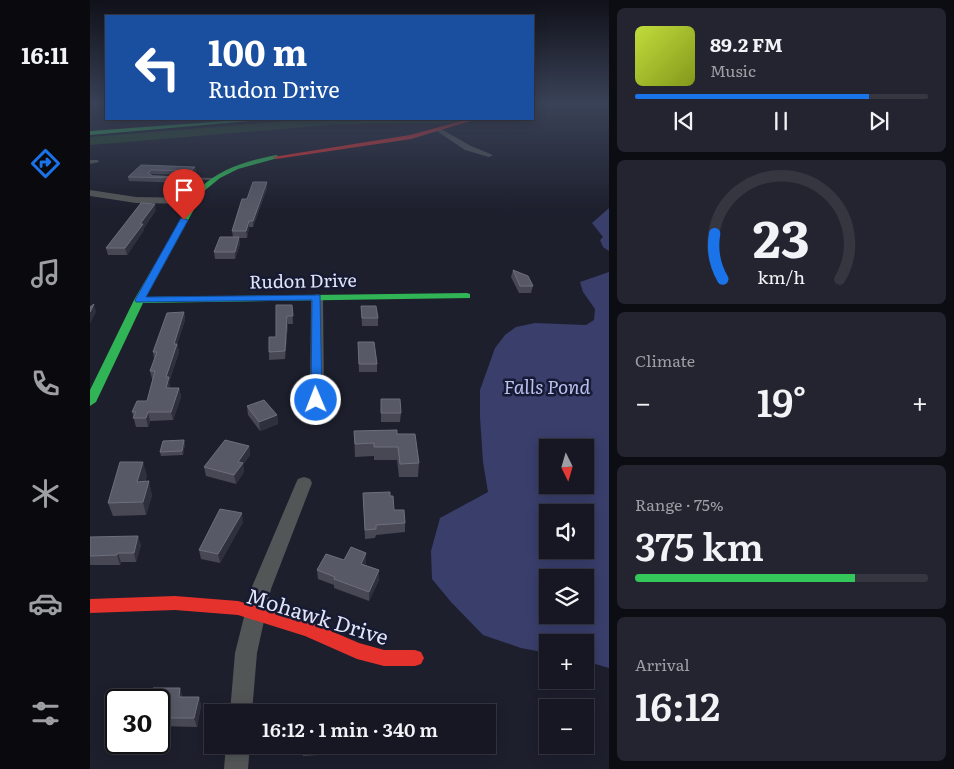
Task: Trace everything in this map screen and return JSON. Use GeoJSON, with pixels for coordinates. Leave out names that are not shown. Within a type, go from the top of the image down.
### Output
{"type":"FeatureCollection","features":[{"type":"Feature","properties":{"kind":"main road"},"geometry":{"type":"LineString","coordinates":[[91,399],[139,300],[195,201],[212,179],[236,168],[262,161],[383,140]]}},
{"type":"Feature","properties":{"kind":"main road","name":"Rudon Drive"},"geometry":{"type":"LineString","coordinates":[[139,300],[467,296]]}},
{"type":"Feature","properties":{"kind":"main road","name":"Mohawk Drive"},"geometry":{"type":"LineString","coordinates":[[90,606],[175,603],[238,608],[308,629],[357,651],[384,658],[415,658]]}},
{"type":"Feature","properties":{"kind":"street"},"geometry":{"type":"LineString","coordinates":[[455,140],[468,148],[490,155]]}},
{"type":"Feature","properties":{"kind":"street"},"geometry":{"type":"LineString","coordinates":[[90,193],[136,200],[195,201]]}},
{"type":"Feature","properties":{"kind":"street"},"geometry":{"type":"LineString","coordinates":[[316,400],[317,297]]}},
{"type":"Feature","properties":{"kind":"street"},"geometry":{"type":"LineString","coordinates":[[242,704],[246,653],[254,613],[261,589],[304,483]]}},
{"type":"Feature","properties":{"kind":"street"},"geometry":{"type":"LineString","coordinates":[[236,769],[237,754]]}},
{"type":"Feature","properties":{"kind":"lane"},"geometry":{"type":"LineString","coordinates":[[153,176],[212,179]]}},
{"type":"Feature","properties":{"kind":"green space"},"geometry":{"type":"Polygon","coordinates":[[[90,140],[151,140],[90,145],[90,140]]]}},
{"type":"Feature","properties":{"kind":"water"},"geometry":{"type":"Polygon","coordinates":[[[609,208],[609,251],[603,247],[600,240],[603,237],[592,223],[609,208]]]}},
{"type":"Feature","properties":{"kind":"water","name":"Falls Pond"},"geometry":{"type":"Polygon","coordinates":[[[609,272],[609,668],[594,664],[594,634],[539,634],[539,651],[521,648],[483,635],[432,579],[431,551],[440,518],[488,492],[483,462],[480,390],[495,348],[505,335],[516,327],[535,323],[586,325],[594,320],[595,309],[583,292],[580,282],[609,272]]]}},
{"type":"Feature","properties":{"kind":"building"},"geometry":{"type":"Polygon","coordinates":[[[141,165],[195,167],[191,171],[151,170],[148,173],[152,176],[186,177],[184,178],[128,177],[141,165]]]}},
{"type":"Feature","properties":{"kind":"building"},"geometry":{"type":"Polygon","coordinates":[[[253,182],[267,182],[253,221],[249,221],[246,231],[232,231],[242,199],[247,199],[253,182]]]}},
{"type":"Feature","properties":{"kind":"building"},"geometry":{"type":"Polygon","coordinates":[[[141,203],[155,204],[125,248],[106,248],[141,203]]]}},
{"type":"Feature","properties":{"kind":"building"},"geometry":{"type":"Polygon","coordinates":[[[220,237],[239,237],[235,252],[214,252],[220,237]]]}},
{"type":"Feature","properties":{"kind":"building"},"geometry":{"type":"Polygon","coordinates":[[[513,270],[528,276],[533,286],[520,286],[513,270]]]}},
{"type":"Feature","properties":{"kind":"building"},"geometry":{"type":"Polygon","coordinates":[[[276,305],[292,305],[293,316],[287,316],[285,351],[269,352],[269,337],[276,337],[276,305]]]}},
{"type":"Feature","properties":{"kind":"building"},"geometry":{"type":"Polygon","coordinates":[[[361,306],[376,306],[378,318],[362,318],[361,306]]]}},
{"type":"Feature","properties":{"kind":"building"},"geometry":{"type":"Polygon","coordinates":[[[184,312],[174,344],[177,344],[166,377],[169,377],[166,388],[179,388],[171,412],[148,412],[146,418],[133,418],[136,412],[132,412],[137,401],[147,401],[155,371],[150,371],[157,352],[153,352],[167,313],[184,312]]]}},
{"type":"Feature","properties":{"kind":"building"},"geometry":{"type":"Polygon","coordinates":[[[358,342],[374,342],[377,364],[359,364],[358,342]]]}},
{"type":"Feature","properties":{"kind":"building"},"geometry":{"type":"Polygon","coordinates":[[[381,399],[400,399],[401,413],[381,413],[381,399]]]}},
{"type":"Feature","properties":{"kind":"building"},"geometry":{"type":"Polygon","coordinates":[[[264,400],[277,415],[259,422],[247,406],[264,400]]]}},
{"type":"Feature","properties":{"kind":"building"},"geometry":{"type":"Polygon","coordinates":[[[397,430],[397,434],[415,434],[419,463],[400,464],[398,447],[374,447],[374,443],[355,444],[354,431],[397,430]]]}},
{"type":"Feature","properties":{"kind":"building"},"geometry":{"type":"Polygon","coordinates":[[[184,440],[182,451],[160,452],[163,441],[184,440]]]}},
{"type":"Feature","properties":{"kind":"building"},"geometry":{"type":"Polygon","coordinates":[[[225,440],[249,446],[238,462],[243,463],[234,475],[204,467],[225,440]]]}},
{"type":"Feature","properties":{"kind":"building"},"geometry":{"type":"Polygon","coordinates":[[[120,462],[143,462],[137,482],[149,481],[143,502],[108,503],[120,462]]]}},
{"type":"Feature","properties":{"kind":"building"},"geometry":{"type":"Polygon","coordinates":[[[390,492],[390,496],[393,496],[394,510],[404,510],[405,523],[376,525],[376,529],[365,530],[363,493],[390,492]]]}},
{"type":"Feature","properties":{"kind":"building"},"geometry":{"type":"Polygon","coordinates":[[[220,509],[242,513],[218,554],[199,550],[220,509]]]}},
{"type":"Feature","properties":{"kind":"building"},"geometry":{"type":"Polygon","coordinates":[[[138,536],[134,553],[90,556],[90,537],[138,536]]]}},
{"type":"Feature","properties":{"kind":"building"},"geometry":{"type":"Polygon","coordinates":[[[351,547],[366,553],[361,564],[379,570],[369,592],[334,579],[335,577],[317,570],[326,554],[344,560],[351,547]]]}},
{"type":"Feature","properties":{"kind":"building"},"geometry":{"type":"Polygon","coordinates":[[[180,688],[179,697],[199,697],[194,718],[170,718],[170,689],[153,689],[180,688]]]}},
{"type":"Feature","properties":{"kind":"traffic: fast"},"geometry":{"type":"LineString","coordinates":[[90,402],[143,293],[201,190],[217,177],[236,167],[276,157]]}},
{"type":"Feature","properties":{"kind":"traffic: fast"},"geometry":{"type":"LineString","coordinates":[[139,300],[467,296]]}},
{"type":"Feature","properties":{"kind":"traffic: jam"},"geometry":{"type":"LineString","coordinates":[[276,157],[392,140]]}},
{"type":"Feature","properties":{"kind":"traffic: jam"},"geometry":{"type":"LineString","coordinates":[[90,606],[175,603],[238,608],[308,629],[357,651],[384,658],[415,658]]}},
{"type":"Feature","properties":{"kind":"route"},"geometry":{"type":"LineString","coordinates":[[184,220],[139,300],[317,297],[316,400]]}}]}
